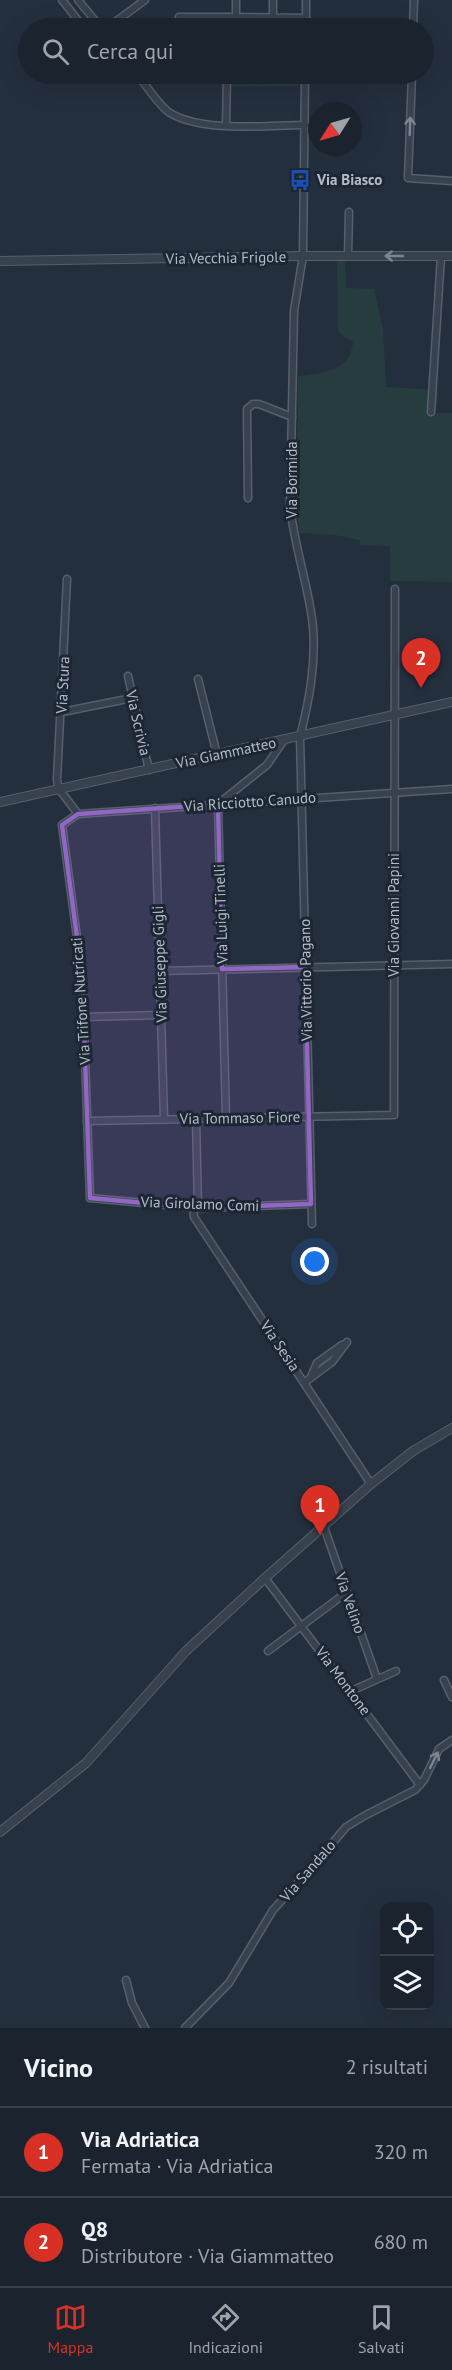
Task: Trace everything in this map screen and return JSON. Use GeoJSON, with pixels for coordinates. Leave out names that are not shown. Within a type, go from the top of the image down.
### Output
{"type":"FeatureCollection","features":[{"type":"Feature","properties":{"kind":"street"},"geometry":{"type":"LineString","coordinates":[[62,0],[76,18]]}},
{"type":"Feature","properties":{"kind":"street"},"geometry":{"type":"LineString","coordinates":[[78,0],[93,18]]}},
{"type":"Feature","properties":{"kind":"street"},"geometry":{"type":"LineString","coordinates":[[120,18],[145,0]]}},
{"type":"Feature","properties":{"kind":"street"},"geometry":{"type":"LineString","coordinates":[[236,17],[237,0]]}},
{"type":"Feature","properties":{"kind":"street"},"geometry":{"type":"LineString","coordinates":[[273,0],[273,17]]}},
{"type":"Feature","properties":{"kind":"street"},"geometry":{"type":"LineString","coordinates":[[179,18],[306,18],[306,0]]}},
{"type":"Feature","properties":{"kind":"street"},"geometry":{"type":"LineString","coordinates":[[413,18],[414,0]]}},
{"type":"Feature","properties":{"kind":"street"},"geometry":{"type":"LineString","coordinates":[[145,84],[168,113],[195,122],[226,125],[305,125]]}},
{"type":"Feature","properties":{"kind":"street"},"geometry":{"type":"LineString","coordinates":[[226,125],[227,84]]}},
{"type":"Feature","properties":{"kind":"street","name":"Via Bormida"},"geometry":{"type":"LineString","coordinates":[[300,736],[308,705],[314,653],[307,592],[293,532],[290,505],[294,310],[303,256],[305,84]]}},
{"type":"Feature","properties":{"kind":"street"},"geometry":{"type":"LineString","coordinates":[[412,84],[408,178],[452,181]]}},
{"type":"Feature","properties":{"kind":"street"},"geometry":{"type":"LineString","coordinates":[[348,256],[349,212]]}},
{"type":"Feature","properties":{"kind":"street"},"geometry":{"type":"LineString","coordinates":[[431,412],[441,256]]}},
{"type":"Feature","properties":{"kind":"street","name":"Via Vecchia Frigole"},"geometry":{"type":"LineString","coordinates":[[0,261],[452,256]]}},
{"type":"Feature","properties":{"kind":"street"},"geometry":{"type":"LineString","coordinates":[[248,498],[248,409],[253,404],[259,404],[292,417]]}},
{"type":"Feature","properties":{"kind":"street","name":"Via Stura"},"geometry":{"type":"LineString","coordinates":[[59,789],[57,780],[67,579]]}},
{"type":"Feature","properties":{"kind":"street","name":"Via Giovanni Papini"},"geometry":{"type":"LineString","coordinates":[[394,589],[394,1115]]}},
{"type":"Feature","properties":{"kind":"street","name":"Via Scrivia"},"geometry":{"type":"LineString","coordinates":[[128,676],[149,770]]}},
{"type":"Feature","properties":{"kind":"street"},"geometry":{"type":"LineString","coordinates":[[198,679],[218,755]]}},
{"type":"Feature","properties":{"kind":"street"},"geometry":{"type":"LineString","coordinates":[[62,712],[132,698]]}},
{"type":"Feature","properties":{"kind":"street","name":"Via Giammatteo"},"geometry":{"type":"LineString","coordinates":[[0,802],[452,702]]}},
{"type":"Feature","properties":{"kind":"street","name":"Via Vittorio Pagano"},"geometry":{"type":"LineString","coordinates":[[300,736],[312,1224]]}},
{"type":"Feature","properties":{"kind":"street"},"geometry":{"type":"LineString","coordinates":[[218,804],[267,765],[284,740]]}},
{"type":"Feature","properties":{"kind":"street"},"geometry":{"type":"LineString","coordinates":[[59,789],[78,813]]}},
{"type":"Feature","properties":{"kind":"street","name":"Via Ricciotto Canudo"},"geometry":{"type":"LineString","coordinates":[[78,813],[452,789]]}},
{"type":"Feature","properties":{"kind":"street","name":"Via Luigi Tinelli"},"geometry":{"type":"LineString","coordinates":[[218,804],[226,1118]]}},
{"type":"Feature","properties":{"kind":"street","name":"Via Giuseppe Gigli"},"geometry":{"type":"LineString","coordinates":[[155,808],[164,1119]]}},
{"type":"Feature","properties":{"kind":"street","name":"Via Trifone Nutricati"},"geometry":{"type":"LineString","coordinates":[[78,813],[62,825],[82,975],[90,1198]]}},
{"type":"Feature","properties":{"kind":"street"},"geometry":{"type":"LineString","coordinates":[[160,971],[452,964]]}},
{"type":"Feature","properties":{"kind":"street"},"geometry":{"type":"LineString","coordinates":[[84,1017],[161,1015]]}},
{"type":"Feature","properties":{"kind":"street","name":"Via Tommaso Fiore"},"geometry":{"type":"LineString","coordinates":[[87,1121],[394,1115]]}},
{"type":"Feature","properties":{"kind":"street"},"geometry":{"type":"LineString","coordinates":[[196,1119],[196,1207]]}},
{"type":"Feature","properties":{"kind":"street","name":"Via Girolamo Comi"},"geometry":{"type":"LineString","coordinates":[[90,1198],[196,1207],[311,1204]]}},
{"type":"Feature","properties":{"kind":"street","name":"Via Sesia"},"geometry":{"type":"LineString","coordinates":[[196,1207],[194,1217],[371,1484]]}},
{"type":"Feature","properties":{"kind":"street"},"geometry":{"type":"LineString","coordinates":[[304,1383],[311,1378],[332,1362],[347,1342],[317,1363],[311,1378]]}},
{"type":"Feature","properties":{"kind":"street"},"geometry":{"type":"LineString","coordinates":[[0,1832],[86,1763],[186,1651],[265,1578],[371,1484],[413,1451],[452,1428]]}},
{"type":"Feature","properties":{"kind":"street","name":"Via Velino"},"geometry":{"type":"LineString","coordinates":[[324,1527],[377,1679]]}},
{"type":"Feature","properties":{"kind":"street","name":"Via Montone"},"geometry":{"type":"LineString","coordinates":[[265,1578],[420,1785]]}},
{"type":"Feature","properties":{"kind":"street"},"geometry":{"type":"LineString","coordinates":[[268,1651],[347,1592]]}},
{"type":"Feature","properties":{"kind":"street"},"geometry":{"type":"LineString","coordinates":[[351,1691],[396,1671]]}},
{"type":"Feature","properties":{"kind":"street"},"geometry":{"type":"LineString","coordinates":[[444,1680],[452,1697]]}},
{"type":"Feature","properties":{"kind":"street","name":"Via Sandalo"},"geometry":{"type":"LineString","coordinates":[[185,2028],[229,1983],[273,1910],[334,1840],[353,1822],[408,1795],[420,1785],[439,1749],[452,1740]]}},
{"type":"Feature","properties":{"kind":"street"},"geometry":{"type":"LineString","coordinates":[[126,1980],[132,2003],[145,2028]]}},
{"type":"Feature","properties":{"kind":"highlighted area"},"geometry":{"type":"Polygon","coordinates":[[[218,804],[222,969],[305,967],[311,1204],[198,1208],[90,1198],[82,975],[62,825],[78,814],[218,804]]]}},
{"type":"Feature","properties":{"kind":"green space"},"geometry":{"type":"Polygon","coordinates":[[[230,84],[298,84],[298,86],[230,87],[230,84]]]}},
{"type":"Feature","properties":{"kind":"green space"},"geometry":{"type":"Polygon","coordinates":[[[337,259],[345,259],[346,288],[374,289],[383,329],[386,387],[438,390],[436,413],[452,413],[452,582],[390,581],[390,546],[360,545],[360,540],[335,535],[299,533],[297,511],[298,376],[326,372],[341,365],[351,351],[353,341],[345,338],[338,331],[337,259]]]}},
{"type":"Feature","properties":{"kind":"place","name":"Via Biasco"},"geometry":{"type":"Point","coordinates":[300,180]}},
{"type":"Feature","properties":{"kind":"place","name":"Q8"},"geometry":{"type":"Point","coordinates":[421,688]}},
{"type":"Feature","properties":{"kind":"place","name":"Via Adriatica"},"geometry":{"type":"Point","coordinates":[320,1535]}}]}
